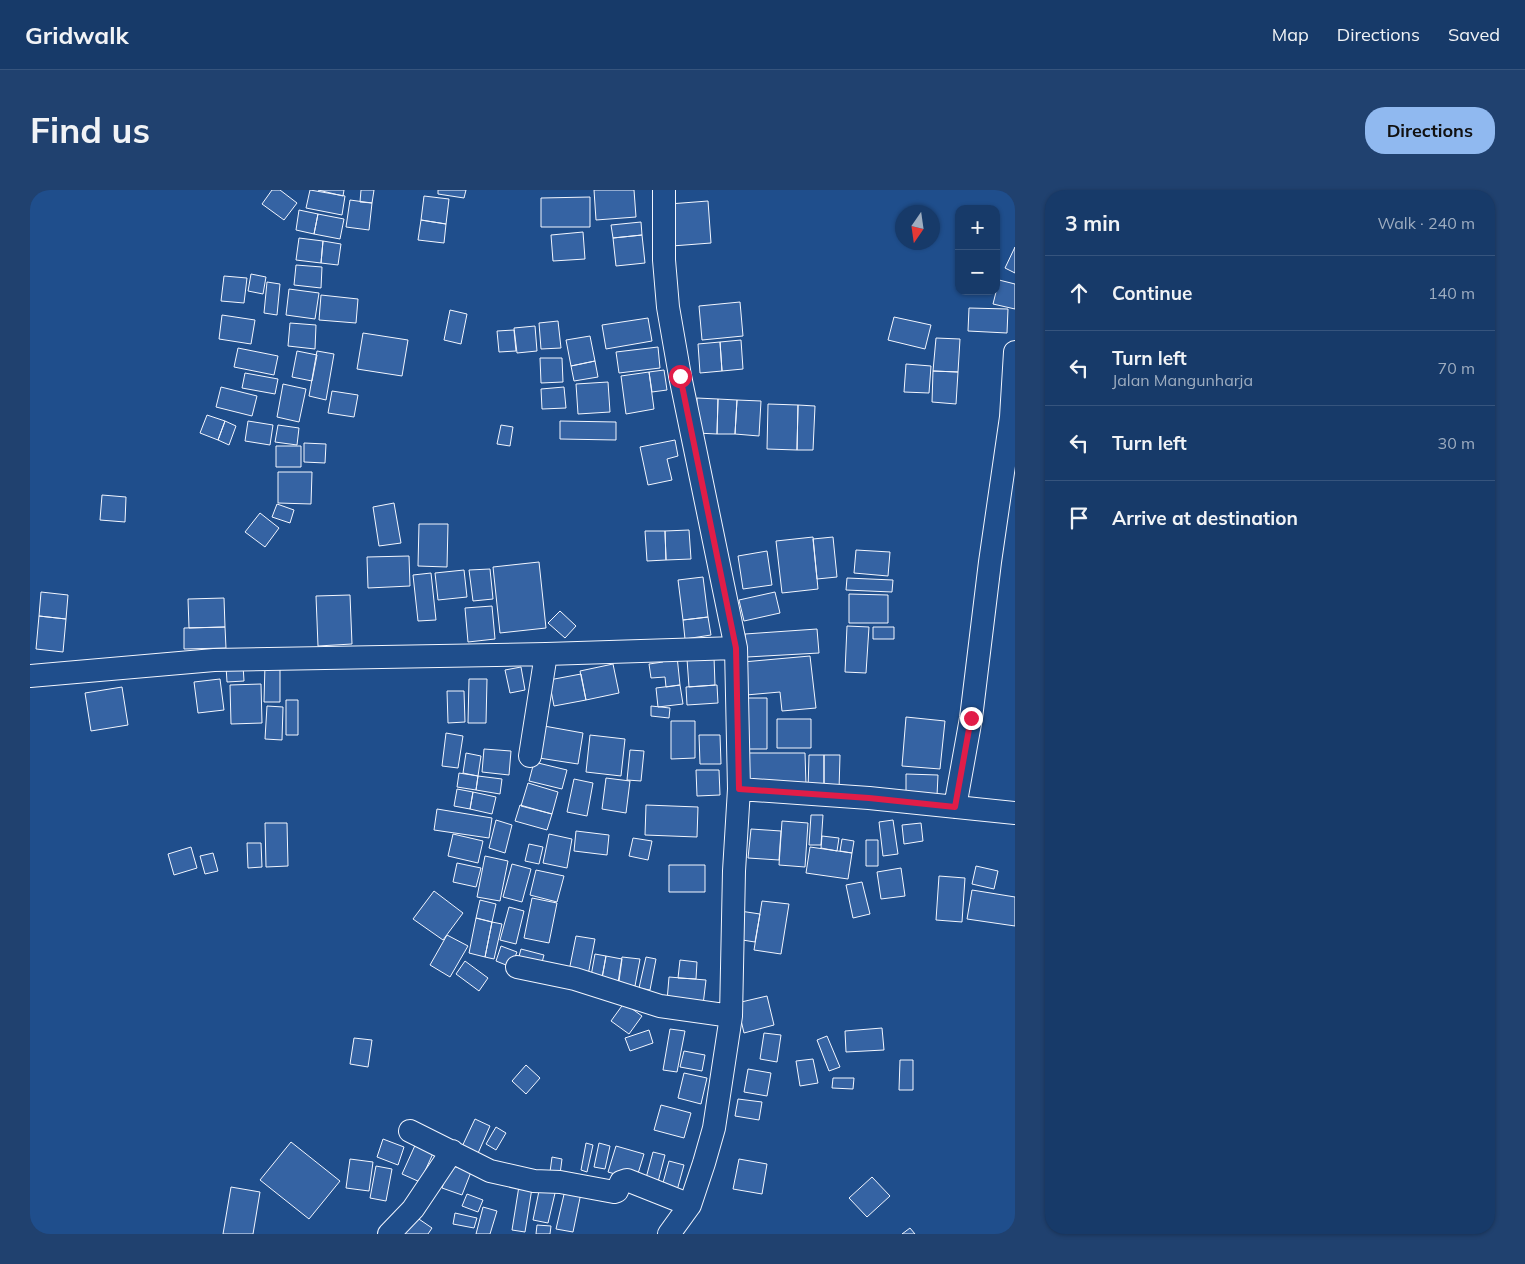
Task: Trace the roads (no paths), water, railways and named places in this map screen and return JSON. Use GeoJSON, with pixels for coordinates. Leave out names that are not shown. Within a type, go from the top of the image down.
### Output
{"type":"FeatureCollection","features":[{"type":"Feature","properties":{"kind":"street"},"geometry":{"type":"LineString","coordinates":[[664,190],[664,260],[668,307],[680,376],[736,648],[739,789],[734,871],[731,1016],[714,1128],[690,1205],[669,1234]]}},
{"type":"Feature","properties":{"kind":"street"},"geometry":{"type":"LineString","coordinates":[[955,807],[971,718],[990,562],[1011,417],[1015,352]]}},
{"type":"Feature","properties":{"kind":"street"},"geometry":{"type":"LineString","coordinates":[[30,676],[214,660],[546,654],[736,648]]}},
{"type":"Feature","properties":{"kind":"street"},"geometry":{"type":"LineString","coordinates":[[530,756],[546,654]]}},
{"type":"Feature","properties":{"kind":"street"},"geometry":{"type":"LineString","coordinates":[[739,789],[869,798],[1015,813]]}},
{"type":"Feature","properties":{"kind":"street"},"geometry":{"type":"LineString","coordinates":[[517,967],[575,979],[660,1006],[731,1016]]}},
{"type":"Feature","properties":{"kind":"street"},"geometry":{"type":"LineString","coordinates":[[410,1131],[490,1171],[507,1176],[534,1181],[560,1182],[614,1192],[617,1191],[621,1182],[627,1180],[690,1205]]}},
{"type":"Feature","properties":{"kind":"street"},"geometry":{"type":"LineString","coordinates":[[389,1234],[413,1209],[452,1151]]}}]}
